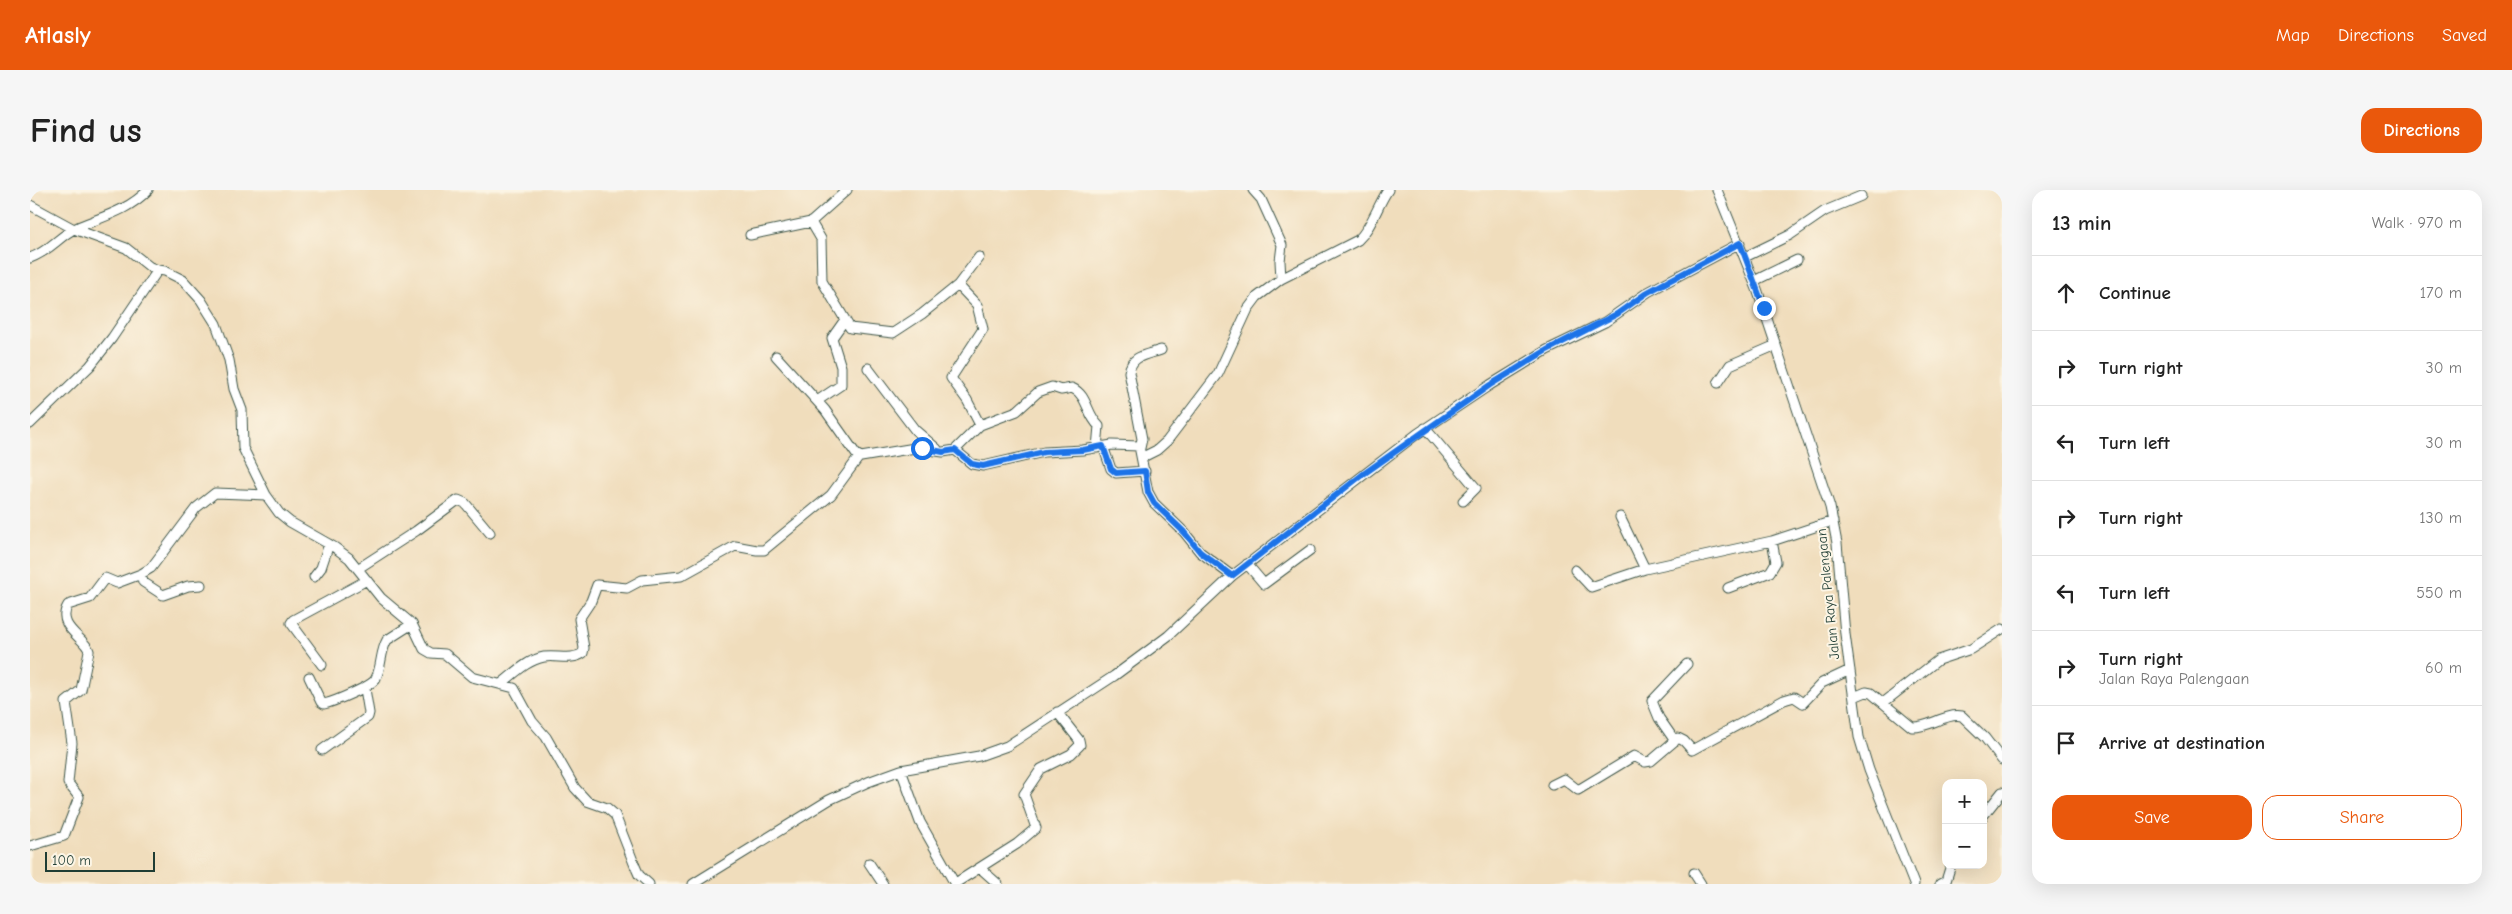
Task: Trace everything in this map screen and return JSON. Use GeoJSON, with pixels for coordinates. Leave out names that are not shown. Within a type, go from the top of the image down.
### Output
{"type":"FeatureCollection","features":[{"type":"Feature","properties":{"kind":"street"},"geometry":{"type":"LineString","coordinates":[[30,258],[50,248],[74,229],[124,208],[148,190]]}},
{"type":"Feature","properties":{"kind":"street"},"geometry":{"type":"LineString","coordinates":[[750,235],[811,222],[847,190]]}},
{"type":"Feature","properties":{"kind":"street"},"geometry":{"type":"LineString","coordinates":[[1253,190],[1261,199],[1282,245],[1280,261],[1282,279]]}},
{"type":"Feature","properties":{"kind":"street"},"geometry":{"type":"LineString","coordinates":[[1143,457],[1162,446],[1187,418],[1221,369],[1252,302],[1268,287],[1358,240],[1388,190]]}},
{"type":"Feature","properties":{"kind":"street","name":"Jalan Raya Palengaan"},"geometry":{"type":"LineString","coordinates":[[1721,191],[1764,308],[1817,465],[1833,521],[1859,737],[1865,759],[1914,884]]}},
{"type":"Feature","properties":{"kind":"street"},"geometry":{"type":"LineString","coordinates":[[1746,257],[1790,235],[1819,214],[1861,196]]}},
{"type":"Feature","properties":{"kind":"street"},"geometry":{"type":"LineString","coordinates":[[30,205],[74,229],[126,248],[150,267],[166,271],[183,280],[201,300],[216,324],[229,360],[234,389],[242,410],[243,448],[266,495],[286,520],[329,544],[344,554],[359,568],[381,598],[412,624],[421,644],[427,651],[445,654],[472,677],[514,688],[580,794],[592,803],[607,808],[615,814],[634,866],[639,875],[649,884]]}},
{"type":"Feature","properties":{"kind":"street"},"geometry":{"type":"LineString","coordinates":[[811,222],[821,239],[822,281],[844,321],[853,330],[893,333],[922,314],[958,285],[979,257]]}},
{"type":"Feature","properties":{"kind":"street"},"geometry":{"type":"LineString","coordinates":[[694,884],[829,800],[900,770],[995,752],[1114,676],[1168,636],[1246,564],[1426,428],[1547,350],[1604,322],[1648,292],[1740,243]]}},
{"type":"Feature","properties":{"kind":"street"},"geometry":{"type":"LineString","coordinates":[[1756,285],[1797,260]]}},
{"type":"Feature","properties":{"kind":"street"},"geometry":{"type":"LineString","coordinates":[[30,424],[90,366],[112,338],[158,270]]}},
{"type":"Feature","properties":{"kind":"street"},"geometry":{"type":"LineString","coordinates":[[958,285],[977,305],[983,329],[951,378],[967,400],[980,425]]}},
{"type":"Feature","properties":{"kind":"street"},"geometry":{"type":"LineString","coordinates":[[817,401],[841,385],[841,367],[832,338],[844,321]]}},
{"type":"Feature","properties":{"kind":"street"},"geometry":{"type":"LineString","coordinates":[[1718,383],[1730,365],[1776,345]]}},
{"type":"Feature","properties":{"kind":"street"},"geometry":{"type":"LineString","coordinates":[[1161,350],[1136,358],[1131,364],[1129,372],[1142,439],[1140,448],[1148,492],[1154,503],[1184,532],[1200,552],[1232,576]]}},
{"type":"Feature","properties":{"kind":"street"},"geometry":{"type":"LineString","coordinates":[[776,356],[817,401],[859,457]]}},
{"type":"Feature","properties":{"kind":"street"},"geometry":{"type":"LineString","coordinates":[[868,368],[915,430],[940,452]]}},
{"type":"Feature","properties":{"kind":"street"},"geometry":{"type":"LineString","coordinates":[[859,457],[876,456],[915,448],[940,452],[955,450],[980,425],[1017,411],[1043,389],[1052,387],[1060,390],[1069,388],[1082,395],[1091,419],[1099,426],[1100,447],[1111,469],[1116,473],[1145,471]]}},
{"type":"Feature","properties":{"kind":"street"},"geometry":{"type":"LineString","coordinates":[[1426,428],[1476,488],[1463,501]]}},
{"type":"Feature","properties":{"kind":"street"},"geometry":{"type":"LineString","coordinates":[[955,450],[972,464],[983,466],[1044,452],[1128,445],[1140,448]]}},
{"type":"Feature","properties":{"kind":"street"},"geometry":{"type":"LineString","coordinates":[[501,684],[524,665],[535,660],[544,657],[570,658],[582,653],[584,648],[579,619],[591,601],[597,585],[627,588],[642,580],[681,576],[735,546],[764,550],[831,495],[859,457]]}},
{"type":"Feature","properties":{"kind":"street"},"geometry":{"type":"LineString","coordinates":[[30,846],[64,836],[80,797],[68,783],[72,742],[66,702],[82,690],[89,651],[87,645],[70,630],[66,608],[72,603],[90,598],[105,578],[117,583],[142,574],[165,552],[196,508],[215,494],[266,495]]}},
{"type":"Feature","properties":{"kind":"street"},"geometry":{"type":"LineString","coordinates":[[359,568],[416,532],[458,500],[465,503],[490,533]]}},
{"type":"Feature","properties":{"kind":"street"},"geometry":{"type":"LineString","coordinates":[[1620,517],[1645,568]]}},
{"type":"Feature","properties":{"kind":"street"},"geometry":{"type":"LineString","coordinates":[[1575,570],[1591,586],[1645,568],[1772,541],[1833,521]]}},
{"type":"Feature","properties":{"kind":"street"},"geometry":{"type":"LineString","coordinates":[[1728,588],[1770,572],[1776,562],[1772,541]]}},
{"type":"Feature","properties":{"kind":"street"},"geometry":{"type":"LineString","coordinates":[[314,577],[321,568],[329,544]]}},
{"type":"Feature","properties":{"kind":"street"},"geometry":{"type":"LineString","coordinates":[[1246,564],[1264,584],[1310,550]]}},
{"type":"Feature","properties":{"kind":"street"},"geometry":{"type":"LineString","coordinates":[[142,574],[143,582],[163,595],[188,586],[201,585]]}},
{"type":"Feature","properties":{"kind":"street"},"geometry":{"type":"LineString","coordinates":[[322,665],[292,626],[293,620],[367,580]]}},
{"type":"Feature","properties":{"kind":"street"},"geometry":{"type":"LineString","coordinates":[[309,677],[321,702],[324,704],[365,688],[376,679],[387,640],[412,624]]}},
{"type":"Feature","properties":{"kind":"street"},"geometry":{"type":"LineString","coordinates":[[1883,703],[1938,660],[1971,649],[2002,629]]}},
{"type":"Feature","properties":{"kind":"street"},"geometry":{"type":"LineString","coordinates":[[1675,741],[1658,718],[1652,701],[1687,664]]}},
{"type":"Feature","properties":{"kind":"street"},"geometry":{"type":"LineString","coordinates":[[1552,785],[1564,779],[1575,789],[1579,789],[1634,756],[1645,762],[1651,761],[1675,741],[1681,739],[1692,750],[1784,700],[1794,697],[1803,703],[1822,682],[1850,670]]}},
{"type":"Feature","properties":{"kind":"street"},"geometry":{"type":"LineString","coordinates":[[322,750],[369,715],[365,688]]}},
{"type":"Feature","properties":{"kind":"street"},"geometry":{"type":"LineString","coordinates":[[1854,697],[1870,692],[1912,727],[1918,728],[1953,715],[1962,716],[1985,738],[2002,760]]}},
{"type":"Feature","properties":{"kind":"street"},"geometry":{"type":"LineString","coordinates":[[900,770],[920,822],[956,883],[1034,830],[1036,824],[1024,794],[1041,769],[1071,754],[1080,745],[1079,740],[1057,712]]}},
{"type":"Feature","properties":{"kind":"street"},"geometry":{"type":"LineString","coordinates":[[1987,811],[2002,792]]}},
{"type":"Feature","properties":{"kind":"street"},"geometry":{"type":"LineString","coordinates":[[869,863],[883,884]]}},
{"type":"Feature","properties":{"kind":"street"},"geometry":{"type":"LineString","coordinates":[[980,868],[998,884]]}},
{"type":"Feature","properties":{"kind":"street"},"geometry":{"type":"LineString","coordinates":[[1945,883],[1950,869]]}},
{"type":"Feature","properties":{"kind":"street"},"geometry":{"type":"LineString","coordinates":[[1694,873],[1701,884]]}},
{"type":"Feature","properties":{"kind":"route"},"geometry":{"type":"LineString","coordinates":[[922,448],[943,452],[955,450],[975,466],[983,466],[1044,452],[1083,450],[1103,446],[1111,469],[1116,473],[1145,471],[1151,500],[1184,532],[1200,552],[1232,576],[1362,475],[1467,400],[1547,350],[1604,322],[1648,292],[1740,243],[1764,308]]}}]}
